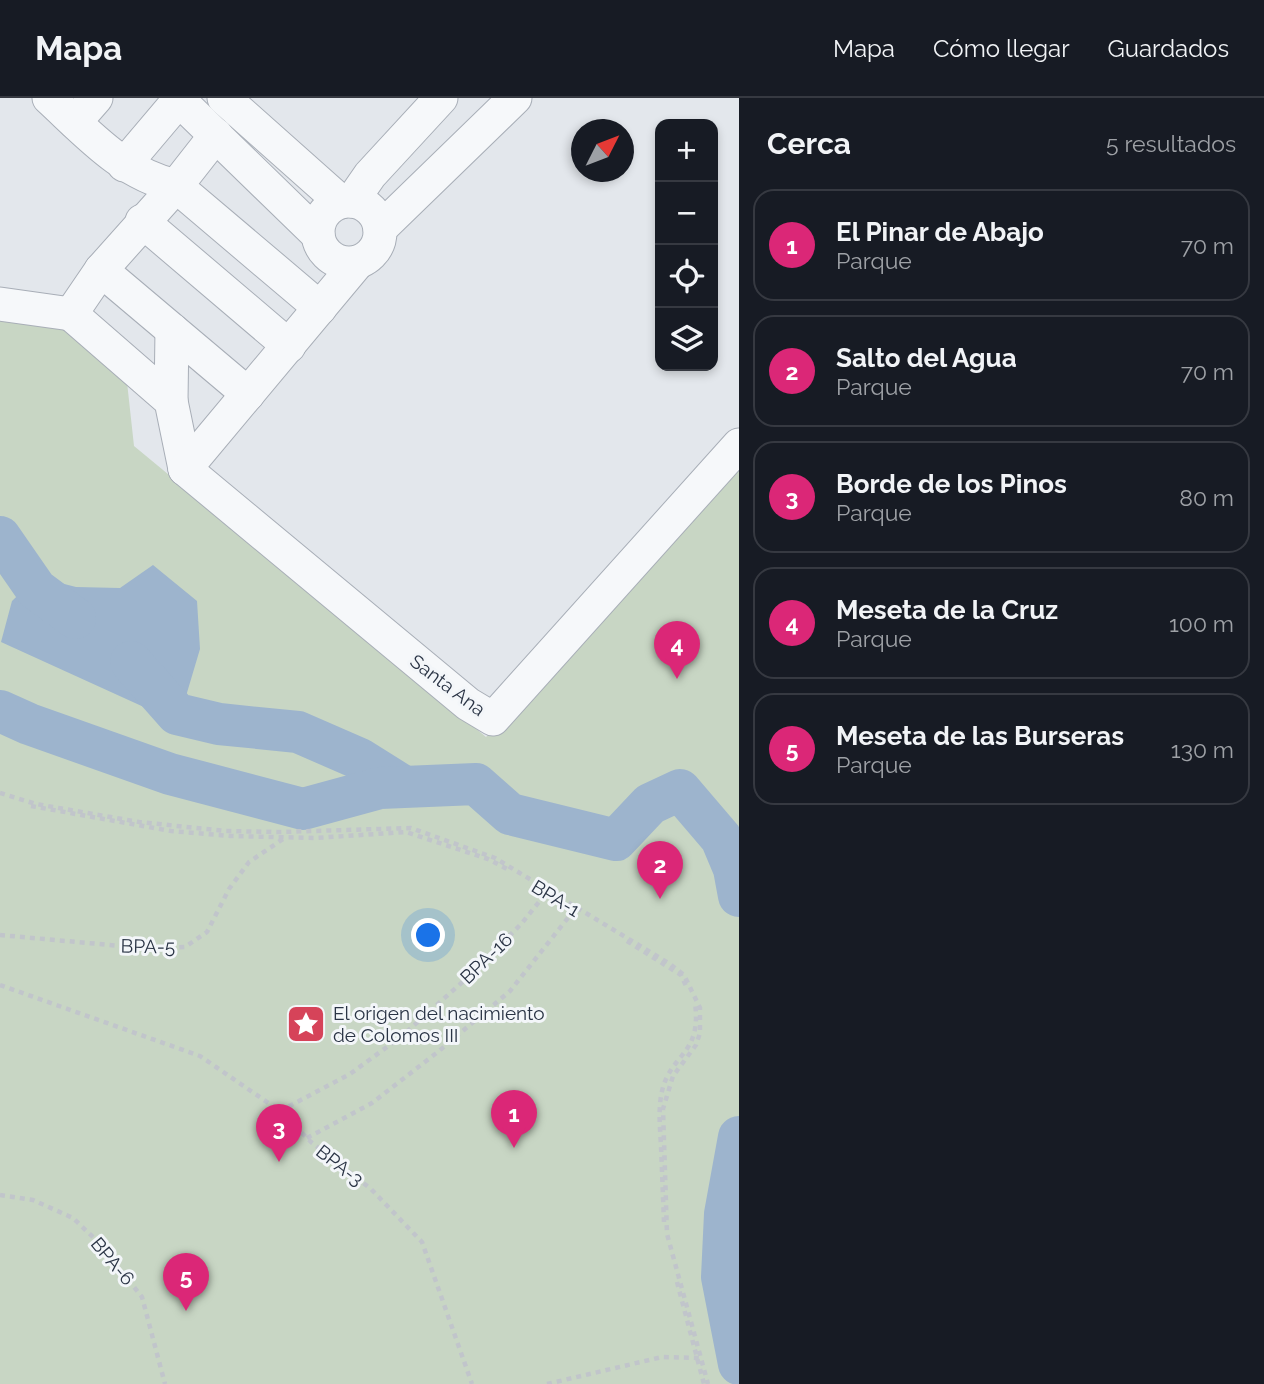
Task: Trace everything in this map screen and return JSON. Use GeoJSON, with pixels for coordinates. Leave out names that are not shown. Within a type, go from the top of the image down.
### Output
{"type":"FeatureCollection","features":[{"type":"Feature","properties":{"kind":"lane"},"geometry":{"type":"LineString","coordinates":[[49,98],[86,110],[124,165],[153,180],[176,186],[320,308]]}},
{"type":"Feature","properties":{"kind":"lane"},"geometry":{"type":"LineString","coordinates":[[185,469],[358,262],[376,249],[380,229],[371,209],[346,201],[224,98]]}},
{"type":"Feature","properties":{"kind":"lane"},"geometry":{"type":"LineString","coordinates":[[358,262],[337,260],[321,246],[319,224],[324,214],[331,207],[346,201],[441,98]]}},
{"type":"Feature","properties":{"kind":"lane"},"geometry":{"type":"LineString","coordinates":[[380,229],[515,98]]}},
{"type":"Feature","properties":{"kind":"lane"},"geometry":{"type":"LineString","coordinates":[[124,165],[178,99],[318,235]]}},
{"type":"Feature","properties":{"kind":"lane"},"geometry":{"type":"LineString","coordinates":[[71,314],[101,270],[176,186],[216,135]]}},
{"type":"Feature","properties":{"kind":"lane"},"geometry":{"type":"LineString","coordinates":[[142,221],[289,346]]}},
{"type":"Feature","properties":{"kind":"lane"},"geometry":{"type":"LineString","coordinates":[[101,270],[248,394]]}},
{"type":"Feature","properties":{"kind":"lane"},"geometry":{"type":"LineString","coordinates":[[0,304],[71,314],[171,401]]}},
{"type":"Feature","properties":{"kind":"lane"},"geometry":{"type":"LineString","coordinates":[[172,330],[171,401],[185,469]]}},
{"type":"Feature","properties":{"kind":"lane","name":"Santa Ana"},"geometry":{"type":"LineString","coordinates":[[185,469],[468,704],[493,719],[739,445]]}},
{"type":"Feature","properties":{"kind":"path","name":"BPA-1"},"geometry":{"type":"LineString","coordinates":[[0,794],[39,808],[171,831],[315,838],[406,832],[488,859],[547,892],[681,975],[695,1005],[695,1035],[670,1072],[659,1107],[664,1233],[706,1384]]}},
{"type":"Feature","properties":{"kind":"path"},"geometry":{"type":"LineString","coordinates":[[0,794],[48,807],[139,822],[226,831],[411,828],[495,858],[684,975],[700,1008],[700,1032],[696,1045],[673,1076],[663,1109],[667,1234],[699,1358],[662,1357],[547,1384]]}},
{"type":"Feature","properties":{"kind":"path","name":"BPA-5"},"geometry":{"type":"LineString","coordinates":[[0,935],[154,949],[185,947],[207,932],[229,889],[249,862],[287,837]]}},
{"type":"Feature","properties":{"kind":"path","name":"BPA-16"},"geometry":{"type":"LineString","coordinates":[[280,1111],[350,1074],[402,1036],[477,969],[523,923],[547,892]]}},
{"type":"Feature","properties":{"kind":"path"},"geometry":{"type":"LineString","coordinates":[[307,1138],[372,1103],[460,1034],[510,991],[575,909]]}},
{"type":"Feature","properties":{"kind":"path","name":"BPA-3"},"geometry":{"type":"LineString","coordinates":[[0,985],[200,1056],[280,1111],[307,1138],[371,1189],[422,1242],[472,1384]]}},
{"type":"Feature","properties":{"kind":"path","name":"BPA-6"},"geometry":{"type":"LineString","coordinates":[[0,1195],[33,1200],[73,1218],[97,1241],[142,1297],[165,1384]]}},
{"type":"Feature","properties":{"kind":"green space"},"geometry":{"type":"Polygon","coordinates":[[[0,310],[70,322],[126,373],[134,446],[486,737],[739,465],[739,1384],[0,1384],[0,310]]]}},
{"type":"Feature","properties":{"kind":"water"},"geometry":{"type":"Polygon","coordinates":[[[153,565],[197,601],[200,649],[186,696],[157,713],[1,642],[12,601],[37,577],[76,587],[120,588],[153,565]]]}},
{"type":"Feature","properties":{"kind":"waterway"},"geometry":{"type":"LineString","coordinates":[[0,537],[36,589],[75,618]]}},
{"type":"Feature","properties":{"kind":"waterway"},"geometry":{"type":"LineString","coordinates":[[131,662],[177,714],[219,724],[298,732],[360,759],[403,786]]}},
{"type":"Feature","properties":{"kind":"waterway"},"geometry":{"type":"LineString","coordinates":[[0,711],[29,724],[170,774],[303,809],[380,788],[476,784],[510,814],[616,840],[650,804],[680,790],[721,838],[734,869],[739,896]]}},
{"type":"Feature","properties":{"kind":"waterway"},"geometry":{"type":"LineString","coordinates":[[739,1137],[725,1214],[722,1277],[739,1364]]}},
{"type":"Feature","properties":{"kind":"place","name":"Meseta de la Cruz"},"geometry":{"type":"Point","coordinates":[677,679]}},
{"type":"Feature","properties":{"kind":"place","name":"Salto del Agua"},"geometry":{"type":"Point","coordinates":[660,899]}},
{"type":"Feature","properties":{"kind":"place","name":"El origen del nacimiento de Colomos III"},"geometry":{"type":"Point","coordinates":[306,1024]}},
{"type":"Feature","properties":{"kind":"place","name":"El Pinar de Abajo"},"geometry":{"type":"Point","coordinates":[514,1148]}},
{"type":"Feature","properties":{"kind":"place","name":"Borde de los Pinos"},"geometry":{"type":"Point","coordinates":[279,1162]}},
{"type":"Feature","properties":{"kind":"place","name":"Meseta de las Burseras"},"geometry":{"type":"Point","coordinates":[186,1311]}}]}
